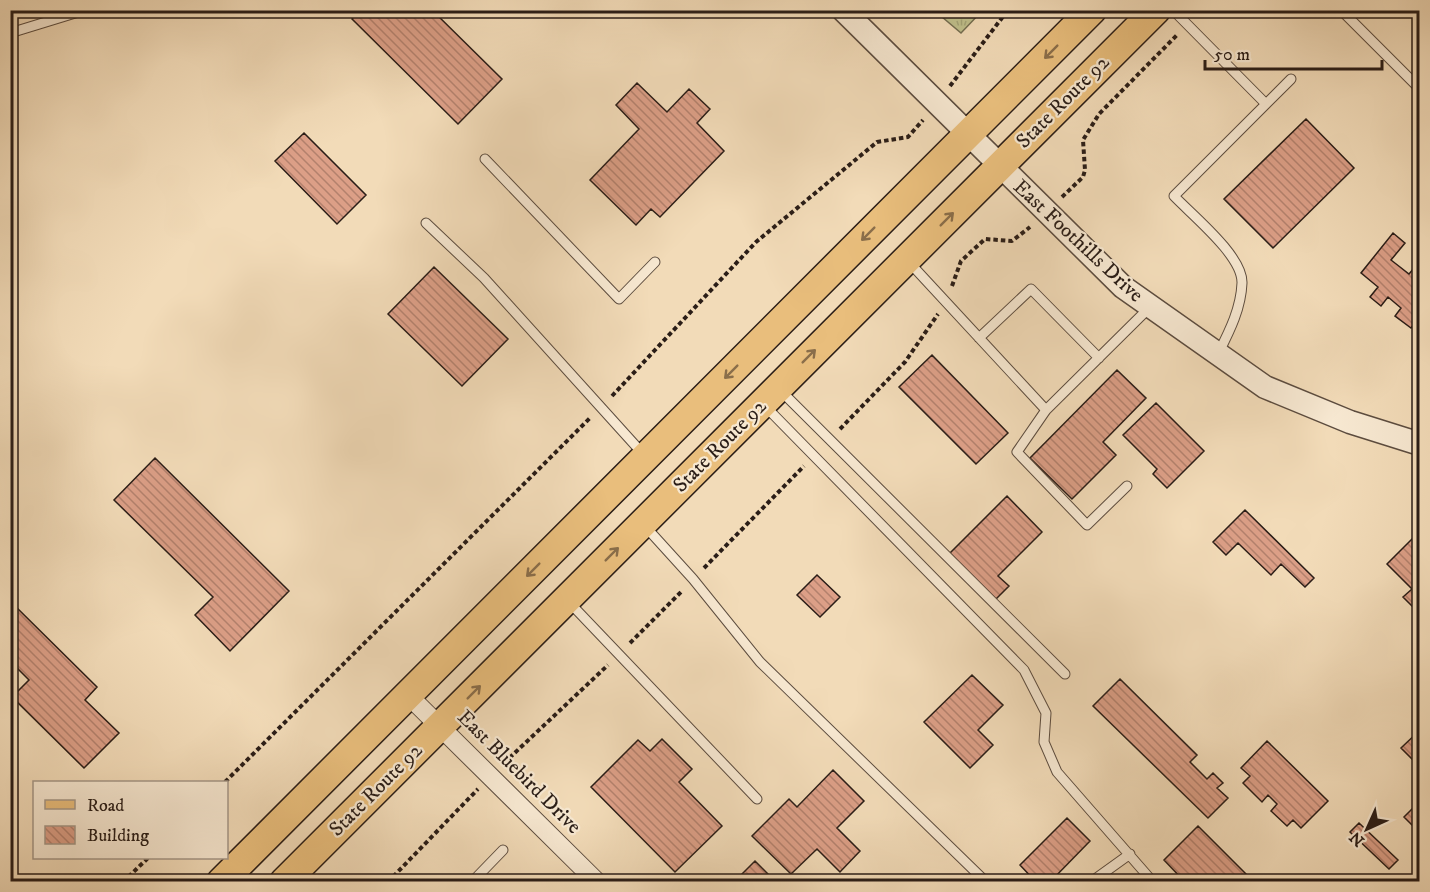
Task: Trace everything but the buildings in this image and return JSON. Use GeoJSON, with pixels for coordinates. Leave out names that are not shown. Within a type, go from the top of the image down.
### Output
{"type":"FeatureCollection","features":[{"type":"Feature","properties":{"kind":"main road","name":"State Route 92"},"geometry":{"type":"LineString","coordinates":[[221,882],[1092,10]]}},
{"type":"Feature","properties":{"kind":"main road","name":"State Route 92"},"geometry":{"type":"LineString","coordinates":[[284,882],[1156,10]]}},
{"type":"Feature","properties":{"kind":"street","name":"East Foothills Drive"},"geometry":{"type":"LineString","coordinates":[[843,10],[1123,288],[1265,387],[1350,422],[1419,444]]}},
{"type":"Feature","properties":{"kind":"street","name":"East Bluebird Drive"},"geometry":{"type":"LineString","coordinates":[[408,695],[597,882]]}},
{"type":"Feature","properties":{"kind":"lane"},"geometry":{"type":"LineString","coordinates":[[10,33],[85,10]]}},
{"type":"Feature","properties":{"kind":"lane"},"geometry":{"type":"LineString","coordinates":[[1173,10],[1266,104]]}},
{"type":"Feature","properties":{"kind":"lane"},"geometry":{"type":"LineString","coordinates":[[1341,10],[1419,89]]}},
{"type":"Feature","properties":{"kind":"lane"},"geometry":{"type":"LineString","coordinates":[[1218,354],[1235,319],[1242,281],[1229,252],[1174,196],[1291,79]]}},
{"type":"Feature","properties":{"kind":"lane"},"geometry":{"type":"LineString","coordinates":[[485,159],[619,299],[655,262]]}},
{"type":"Feature","properties":{"kind":"lane"},"geometry":{"type":"LineString","coordinates":[[426,223],[484,278],[646,457]]}},
{"type":"Feature","properties":{"kind":"lane"},"geometry":{"type":"LineString","coordinates":[[906,259],[1046,410]]}},
{"type":"Feature","properties":{"kind":"lane"},"geometry":{"type":"LineString","coordinates":[[979,338],[1031,290],[1099,358]]}},
{"type":"Feature","properties":{"kind":"lane"},"geometry":{"type":"LineString","coordinates":[[1127,486],[1087,525],[1017,452],[1046,410],[1150,307]]}},
{"type":"Feature","properties":{"kind":"lane"},"geometry":{"type":"LineString","coordinates":[[770,395],[829,440],[1065,674]]}},
{"type":"Feature","properties":{"kind":"lane"},"geometry":{"type":"LineString","coordinates":[[770,395],[814,456],[1024,670],[1046,713],[1044,742],[1057,772],[1153,882]]}},
{"type":"Feature","properties":{"kind":"lane"},"geometry":{"type":"LineString","coordinates":[[643,523],[693,579],[759,662],[986,882]]}},
{"type":"Feature","properties":{"kind":"lane"},"geometry":{"type":"LineString","coordinates":[[566,600],[757,799]]}},
{"type":"Feature","properties":{"kind":"lane"},"geometry":{"type":"LineString","coordinates":[[472,882],[503,850]]}},
{"type":"Feature","properties":{"kind":"lane"},"geometry":{"type":"LineString","coordinates":[[1091,882],[1130,854]]}},
{"type":"Feature","properties":{"kind":"path"},"geometry":{"type":"LineString","coordinates":[[227,781],[649,359],[756,242],[877,142],[908,137],[937,105],[1008,10]]}},
{"type":"Feature","properties":{"kind":"path"},"geometry":{"type":"LineString","coordinates":[[829,440],[905,362],[945,303],[961,261],[985,239],[1012,241],[1046,214],[1083,177],[1085,170],[1083,140],[1099,114],[1187,24]]}},
{"type":"Feature","properties":{"kind":"path"},"geometry":{"type":"LineString","coordinates":[[388,882],[491,776],[618,655],[814,456]]}},
{"type":"Feature","properties":{"kind":"path"},"geometry":{"type":"LineString","coordinates":[[123,882],[147,859]]}},
{"type":"Feature","properties":{"kind":"green space"},"geometry":{"type":"Polygon","coordinates":[[[935,11],[982,11],[961,33],[935,11]]]}}]}
